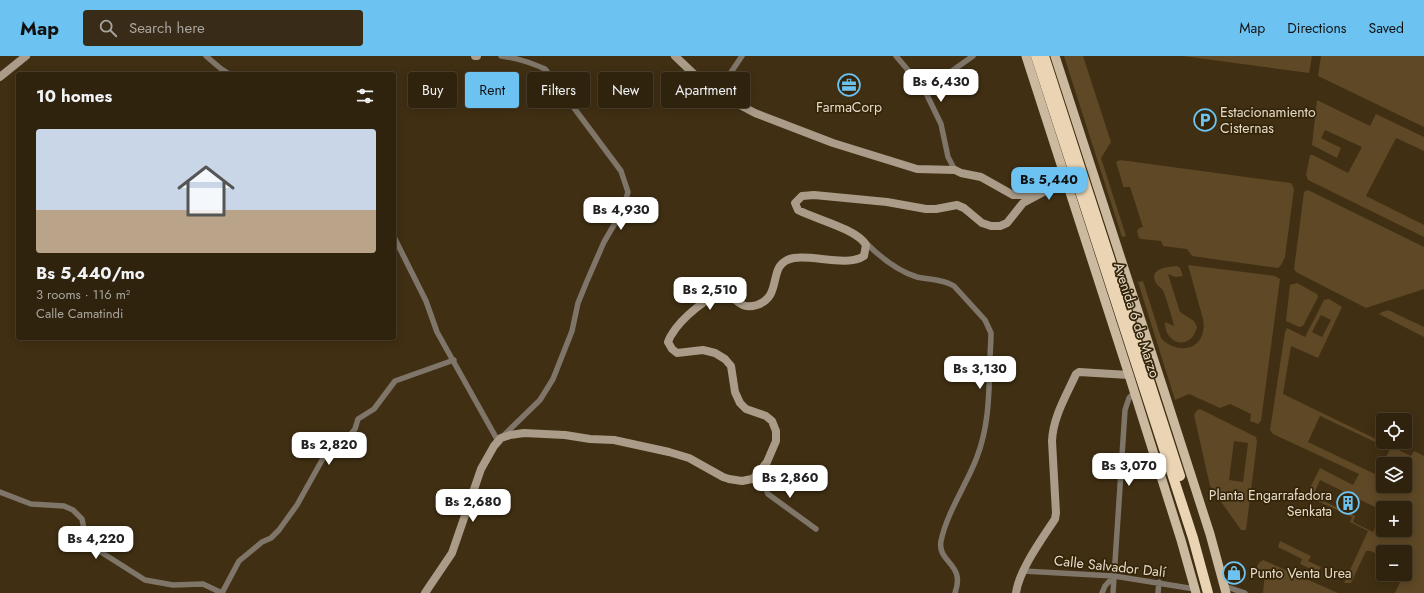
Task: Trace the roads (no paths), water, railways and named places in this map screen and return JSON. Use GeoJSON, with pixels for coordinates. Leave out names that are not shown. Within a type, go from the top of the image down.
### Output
{"type":"FeatureCollection","features":[{"type":"Feature","properties":{"kind":"highway","name":"Avenida 6 de Marzo"},"geometry":{"type":"LineString","coordinates":[[1036,56],[1194,538],[1208,593]]}},
{"type":"Feature","properties":{"kind":"highway","name":"Avenida 6 de Marzo"},"geometry":{"type":"LineString","coordinates":[[1044,56],[1200,536],[1214,593]]}},
{"type":"Feature","properties":{"kind":"main road","name":"Avenida 6 de Marzo"},"geometry":{"type":"LineString","coordinates":[[1026,56],[1129,375],[1196,591]]}},
{"type":"Feature","properties":{"kind":"main road","name":"Avenida 6 de Marzo"},"geometry":{"type":"LineString","coordinates":[[1055,56],[1210,534],[1225,589]]}},
{"type":"Feature","properties":{"kind":"street"},"geometry":{"type":"LineString","coordinates":[[0,77],[26,56]]}},
{"type":"Feature","properties":{"kind":"street"},"geometry":{"type":"LineString","coordinates":[[206,56],[226,72]]}},
{"type":"Feature","properties":{"kind":"street"},"geometry":{"type":"LineString","coordinates":[[425,593],[452,553],[481,469],[494,446],[506,431],[540,400],[553,379],[572,331],[578,302],[604,242],[618,218],[628,192],[621,171],[545,69],[532,62],[501,56]]}},
{"type":"Feature","properties":{"kind":"street"},"geometry":{"type":"LineString","coordinates":[[675,56],[692,72]]}},
{"type":"Feature","properties":{"kind":"street"},"geometry":{"type":"LineString","coordinates":[[731,72],[742,56]]}},
{"type":"Feature","properties":{"kind":"street"},"geometry":{"type":"LineString","coordinates":[[896,56],[925,90],[941,124],[948,157],[955,170]]}},
{"type":"Feature","properties":{"kind":"street"},"geometry":{"type":"LineString","coordinates":[[925,90],[974,56]]}},
{"type":"Feature","properties":{"kind":"street"},"geometry":{"type":"LineString","coordinates":[[746,108],[832,143],[917,169],[955,170],[961,173],[981,177],[1013,195],[1021,195],[1066,180]]}},
{"type":"Feature","properties":{"kind":"street"},"geometry":{"type":"LineString","coordinates":[[955,593],[958,577],[944,555],[941,543],[950,516],[977,459],[986,423],[991,333],[985,320],[954,286],[948,283],[918,277],[904,271],[879,256],[864,240],[843,229],[798,210],[795,203],[802,196],[814,195],[887,202],[926,209],[957,205],[964,208],[982,223],[991,226],[1000,226],[1007,223],[1023,203],[1066,180]]}},
{"type":"Feature","properties":{"kind":"street"},"geometry":{"type":"LineString","coordinates":[[499,439],[510,435],[524,433],[614,440],[690,458],[723,477],[742,481],[752,479],[762,470],[776,441],[776,431],[772,421],[766,416],[746,409],[740,403],[730,366],[725,359],[715,353],[704,350],[677,353],[672,349],[668,342],[671,335],[686,316],[707,300],[719,295],[727,295],[738,304],[748,306],[757,304],[768,299],[773,292],[778,271],[786,262],[794,258],[853,261],[864,256],[866,245],[864,240]]}},
{"type":"Feature","properties":{"kind":"street"},"geometry":{"type":"LineString","coordinates":[[396,241],[426,301],[437,332],[499,439]]}},
{"type":"Feature","properties":{"kind":"street"},"geometry":{"type":"LineString","coordinates":[[0,492],[31,504],[64,506],[73,510],[82,520],[86,539],[92,547],[145,580],[173,585],[203,584],[222,593],[239,561],[262,542],[271,538],[288,518],[326,453],[350,435],[355,429],[358,419],[374,409],[395,381],[454,360]]}},
{"type":"Feature","properties":{"kind":"street"},"geometry":{"type":"LineString","coordinates":[[1016,593],[1017,583],[1023,571],[1055,519],[1056,513],[1052,431],[1055,420],[1076,374],[1079,372],[1129,375]]}},
{"type":"Feature","properties":{"kind":"street"},"geometry":{"type":"LineString","coordinates":[[1113,593],[1125,410],[1129,398],[1134,393]]}},
{"type":"Feature","properties":{"kind":"street"},"geometry":{"type":"LineString","coordinates":[[762,470],[765,487],[768,494],[816,529]]}},
{"type":"Feature","properties":{"kind":"street","name":"Calle Salvador Dalí"},"geometry":{"type":"LineString","coordinates":[[1023,571],[1114,576],[1159,582],[1196,591]]}},
{"type":"Feature","properties":{"kind":"street"},"geometry":{"type":"LineString","coordinates":[[1102,593],[1105,586],[1114,576]]}},
{"type":"Feature","properties":{"kind":"street"},"geometry":{"type":"LineString","coordinates":[[1158,593],[1159,582]]}},
{"type":"Feature","properties":{"kind":"street"},"geometry":{"type":"LineString","coordinates":[[1225,589],[1245,593]]}},
{"type":"Feature","properties":{"kind":"place","name":"FarmaCorp"},"geometry":{"type":"Point","coordinates":[849,85]}},
{"type":"Feature","properties":{"kind":"place","name":"Estacionamiento Cisternas"},"geometry":{"type":"Point","coordinates":[1205,120]}},
{"type":"Feature","properties":{"kind":"place","name":"Planta Engarrafadora Senkata"},"geometry":{"type":"Point","coordinates":[1348,503]}},
{"type":"Feature","properties":{"kind":"place","name":"Punto Venta Urea"},"geometry":{"type":"Point","coordinates":[1234,573]}}]}
